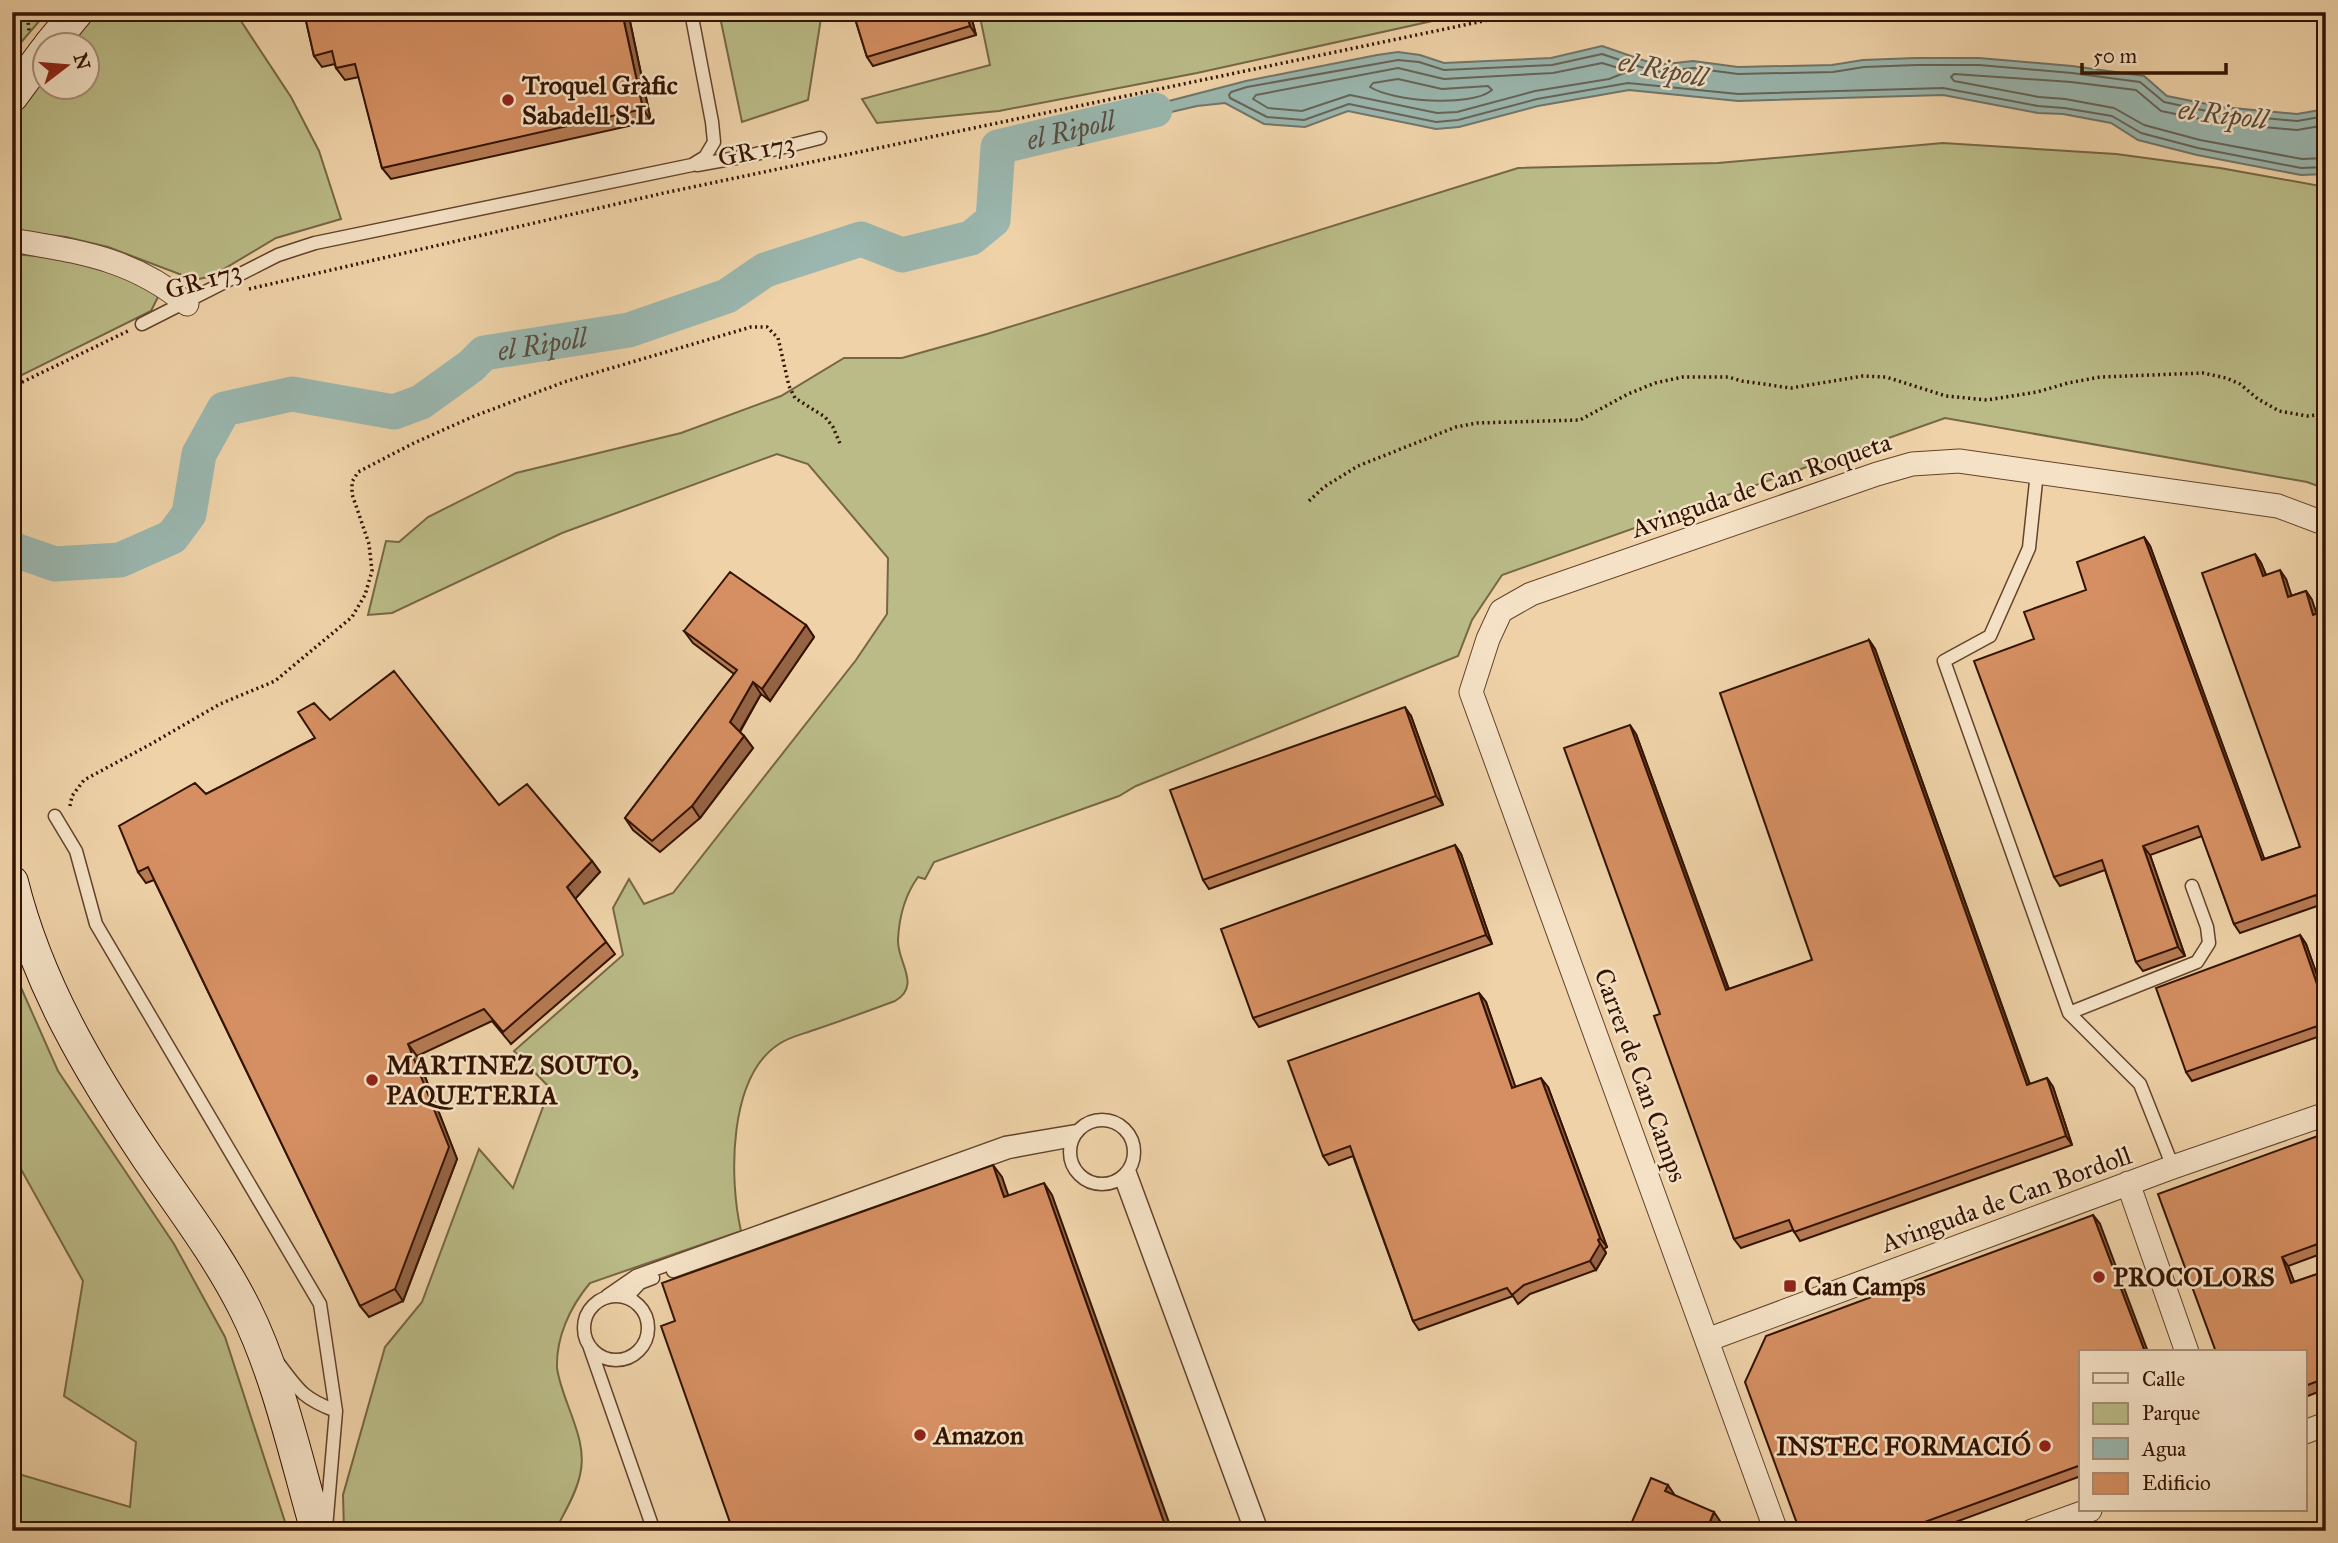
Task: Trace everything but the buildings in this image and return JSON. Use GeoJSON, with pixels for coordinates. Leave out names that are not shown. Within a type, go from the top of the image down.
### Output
{"type":"FeatureCollection","features":[{"type":"Feature","properties":{"kind":"main road"},"geometry":{"type":"LineString","coordinates":[[61,32],[77,12]]}},
{"type":"Feature","properties":{"kind":"main road"},"geometry":{"type":"LineString","coordinates":[[12,96],[32,69]]}},
{"type":"Feature","properties":{"kind":"main road"},"geometry":{"type":"LineString","coordinates":[[14,900],[43,976],[90,1068],[203,1237],[245,1310],[271,1377],[317,1531]]}},
{"type":"Feature","properties":{"kind":"street"},"geometry":{"type":"LineString","coordinates":[[12,240],[100,256],[125,265],[148,276],[187,304]]}},
{"type":"Feature","properties":{"kind":"street","name":"Avinguda de Can Roqueta"},"geometry":{"type":"LineString","coordinates":[[1488,639],[1501,611],[1531,594],[1912,464],[1959,461],[2278,506],[2326,524]]}},
{"type":"Feature","properties":{"kind":"street","name":"Carrer de Can Camps"},"geometry":{"type":"LineString","coordinates":[[1488,639],[1471,692],[1776,1531]]}},
{"type":"Feature","properties":{"kind":"street","name":"Avinguda de Can Bordoll"},"geometry":{"type":"LineString","coordinates":[[1707,1340],[2173,1167],[2326,1115]]}},
{"type":"Feature","properties":{"kind":"street"},"geometry":{"type":"LineString","coordinates":[[2129,1183],[2186,1350]]}},
{"type":"Feature","properties":{"kind":"street"},"geometry":{"type":"LineString","coordinates":[[2306,1432],[2326,1424]]}},
{"type":"Feature","properties":{"kind":"street"},"geometry":{"type":"LineString","coordinates":[[2032,1531],[2084,1512]]}},
{"type":"Feature","properties":{"kind":"lane"},"geometry":{"type":"LineString","coordinates":[[691,12],[714,142],[705,157],[692,165]]}},
{"type":"Feature","properties":{"kind":"lane","name":"GR 173"},"geometry":{"type":"LineString","coordinates":[[142,324],[187,304],[278,256],[314,243],[752,155],[820,138]]}},
{"type":"Feature","properties":{"kind":"lane"},"geometry":{"type":"LineString","coordinates":[[2037,472],[2029,548],[1990,636],[1944,661],[2068,1013],[2140,1084],[2173,1167]]}},
{"type":"Feature","properties":{"kind":"lane"},"geometry":{"type":"LineString","coordinates":[[55,816],[76,851],[96,924],[320,1304],[336,1411],[326,1531]]}},
{"type":"Feature","properties":{"kind":"lane"},"geometry":{"type":"LineString","coordinates":[[2068,1013],[2197,962],[2209,943],[2207,927],[2192,886]]}},
{"type":"Feature","properties":{"kind":"lane"},"geometry":{"type":"LineString","coordinates":[[627,1297],[640,1283],[1009,1152],[1074,1136],[1093,1120],[1113,1121],[1122,1126],[1129,1134],[1135,1155],[1125,1174],[1105,1185],[1094,1184],[1075,1171],[1070,1161],[1074,1136]]}},
{"type":"Feature","properties":{"kind":"lane"},"geometry":{"type":"LineString","coordinates":[[654,1531],[584,1328],[590,1308],[636,1276],[1005,1143],[1074,1136]]}},
{"type":"Feature","properties":{"kind":"lane"},"geometry":{"type":"LineString","coordinates":[[1125,1174],[1251,1531]]}},
{"type":"Feature","properties":{"kind":"lane"},"geometry":{"type":"LineString","coordinates":[[1125,1174],[1262,1531]]}},
{"type":"Feature","properties":{"kind":"lane"},"geometry":{"type":"LineString","coordinates":[[590,1347],[597,1354],[616,1360],[635,1355],[647,1339],[648,1319],[643,1309],[627,1297],[607,1296]]}},
{"type":"Feature","properties":{"kind":"lane"},"geometry":{"type":"LineString","coordinates":[[245,1310],[301,1392],[314,1402],[336,1411]]}},
{"type":"Feature","properties":{"kind":"path","name":"GR 173"},"geometry":{"type":"LineString","coordinates":[[240,290],[664,192],[1526,12]]}},
{"type":"Feature","properties":{"kind":"path","name":"GR 173"},"geometry":{"type":"LineString","coordinates":[[12,387],[142,324]]}},
{"type":"Feature","properties":{"kind":"path"},"geometry":{"type":"LineString","coordinates":[[70,806],[72,796],[84,780],[220,704],[275,681],[352,617],[365,595],[372,571],[369,544],[352,494],[352,482],[358,472],[415,443],[564,382],[751,327],[767,327],[778,338],[789,386],[795,398],[825,418],[833,427],[841,446]]}},
{"type":"Feature","properties":{"kind":"path"},"geometry":{"type":"LineString","coordinates":[[1309,501],[1324,487],[1358,466],[1456,427],[1488,422],[1580,420],[1628,394],[1656,383],[1683,377],[1727,377],[1791,388],[1863,376],[1886,377],[1946,396],[1987,400],[2037,392],[2100,377],[2203,373],[2241,384],[2258,399],[2279,411],[2307,416],[2326,414]]}},
{"type":"Feature","properties":{"kind":"green space"},"geometry":{"type":"Polygon","coordinates":[[[12,12],[47,12],[12,53],[12,12]]]}},
{"type":"Feature","properties":{"kind":"green space"},"geometry":{"type":"Polygon","coordinates":[[[96,12],[235,12],[291,97],[319,151],[341,219],[276,238],[212,276],[195,280],[108,247],[12,229],[12,121],[27,97],[32,91],[32,102],[102,102],[102,32],[80,32],[96,12]]]}},
{"type":"Feature","properties":{"kind":"green space"},"geometry":{"type":"Polygon","coordinates":[[[719,12],[822,12],[808,100],[742,122],[719,12]]]}},
{"type":"Feature","properties":{"kind":"green space"},"geometry":{"type":"Polygon","coordinates":[[[979,12],[1473,12],[1197,73],[999,111],[877,123],[862,99],[990,65],[979,12]]]}},
{"type":"Feature","properties":{"kind":"green space"},"geometry":{"type":"Polygon","coordinates":[[[1943,143],[2116,154],[2220,168],[2326,187],[2326,489],[2307,482],[1945,418],[1502,575],[1472,620],[1458,656],[1136,786],[1119,796],[934,862],[925,879],[918,877],[913,884],[901,915],[898,940],[908,980],[903,995],[895,1001],[779,1044],[762,1059],[750,1080],[741,1104],[734,1158],[741,1231],[590,1283],[576,1302],[562,1334],[557,1368],[578,1435],[582,1462],[576,1489],[555,1531],[344,1531],[343,1495],[385,1347],[422,1302],[479,1149],[513,1188],[550,1088],[514,1051],[623,955],[613,908],[629,879],[644,904],[673,893],[856,660],[887,614],[888,558],[808,464],[777,454],[562,533],[392,613],[368,615],[386,541],[399,542],[428,517],[516,473],[681,433],[781,396],[844,358],[902,358],[987,334],[1518,168],[1718,163],[1943,143]]]}},
{"type":"Feature","properties":{"kind":"green space"},"geometry":{"type":"Polygon","coordinates":[[[12,254],[75,259],[162,289],[151,311],[12,380],[12,254]]]}},
{"type":"Feature","properties":{"kind":"green space"},"geometry":{"type":"Polygon","coordinates":[[[15,974],[58,1071],[174,1244],[225,1337],[288,1531],[12,1531],[12,1472],[130,1507],[136,1442],[64,1396],[83,1281],[12,1153],[12,985],[15,974]]]}},
{"type":"Feature","properties":{"kind":"water"},"geometry":{"type":"Polygon","coordinates":[[[1602,46],[1657,65],[1693,61],[1738,67],[1832,65],[1863,60],[1979,58],[2072,66],[2144,76],[2167,96],[2222,107],[2297,114],[2326,109],[2326,174],[2301,175],[2197,155],[2138,140],[2111,123],[2063,114],[2038,113],[1943,95],[1738,101],[1629,90],[1538,106],[1459,127],[1436,129],[1348,111],[1305,127],[1264,124],[1225,103],[1197,106],[1116,125],[1111,120],[1115,115],[1246,81],[1377,55],[1398,52],[1420,55],[1444,63],[1551,58],[1602,46]]]}},
{"type":"Feature","properties":{"kind":"waterway","name":"el Ripoll"},"geometry":{"type":"LineString","coordinates":[[12,549],[55,564],[120,560],[172,537],[189,514],[199,454],[224,409],[292,394],[394,412],[421,402],[471,366],[484,353],[629,330],[727,296],[765,270],[861,239],[902,255],[971,238],[993,220],[998,147],[1155,110]]}},
{"type":"Feature","properties":{"kind":"place","name":"Troquel Gràfic Sabadell S.L"},"geometry":{"type":"Point","coordinates":[508,100]}},
{"type":"Feature","properties":{"kind":"place","name":"MARTINEZ SOUTO, PAQUETERIA"},"geometry":{"type":"Point","coordinates":[372,1080]}},
{"type":"Feature","properties":{"kind":"place","name":"PROCOLORS"},"geometry":{"type":"Point","coordinates":[2099,1277]}},
{"type":"Feature","properties":{"kind":"place","name":"Can Camps"},"geometry":{"type":"Point","coordinates":[1790,1286]}},
{"type":"Feature","properties":{"kind":"place","name":"Amazon"},"geometry":{"type":"Point","coordinates":[920,1435]}},
{"type":"Feature","properties":{"kind":"place","name":"INSTEC FORMACIÓ"},"geometry":{"type":"Point","coordinates":[2045,1446]}}]}
